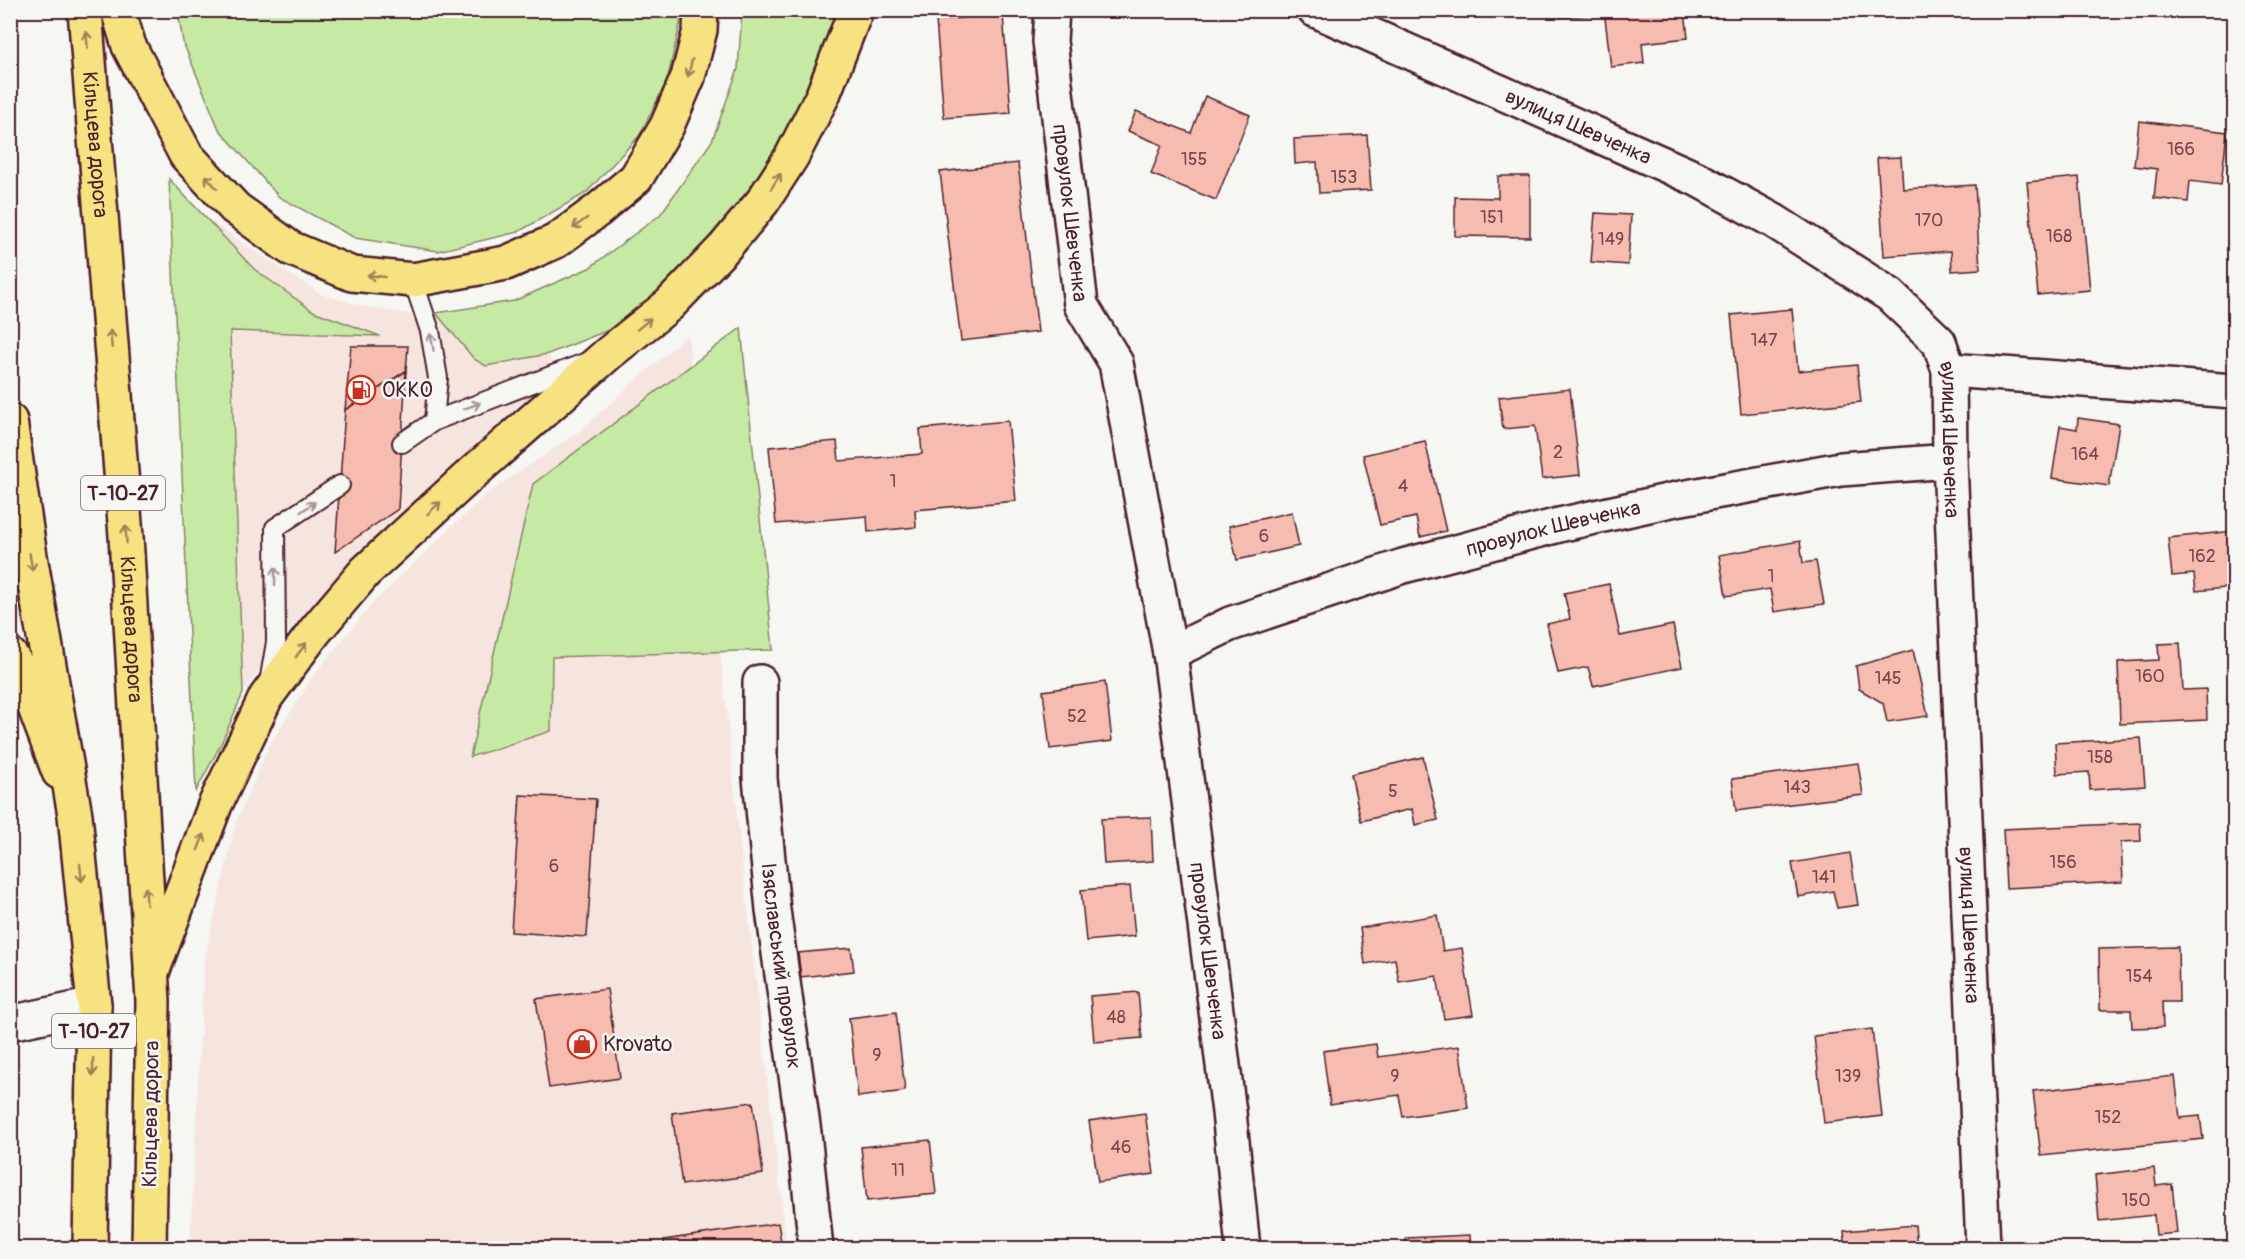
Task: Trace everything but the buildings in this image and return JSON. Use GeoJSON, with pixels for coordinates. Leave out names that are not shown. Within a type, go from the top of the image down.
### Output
{"type":"FeatureCollection","features":[{"type":"Feature","properties":{"kind":"main road","name":"Кільцева дорога"},"geometry":{"type":"LineString","coordinates":[[85,10],[126,536],[153,1001],[149,1248]]}},
{"type":"Feature","properties":{"kind":"main road"},"geometry":{"type":"LineString","coordinates":[[118,10],[129,46],[186,155],[235,208],[290,248],[352,274],[413,280],[506,262],[556,241],[636,178],[667,126],[688,77],[699,30],[701,10]]}},
{"type":"Feature","properties":{"kind":"main road"},"geometry":{"type":"LineString","coordinates":[[151,975],[215,805],[266,697],[315,631],[365,572],[466,478],[609,353],[669,305],[724,248],[764,201],[792,156],[823,95],[856,10]]}},
{"type":"Feature","properties":{"kind":"main road","name":"Т-10-27"},"geometry":{"type":"LineString","coordinates":[[10,422],[30,556],[75,814],[94,1005],[90,1248]]}},
{"type":"Feature","properties":{"kind":"main road"},"geometry":{"type":"LineString","coordinates":[[10,655],[22,672],[75,814]]}},
{"type":"Feature","properties":{"kind":"street","name":"провулок Шевченка"},"geometry":{"type":"LineString","coordinates":[[1052,10],[1050,41],[1081,305],[1116,363],[1170,653],[1229,1112],[1243,1248]]}},
{"type":"Feature","properties":{"kind":"street","name":"вулиця Шевченка"},"geometry":{"type":"LineString","coordinates":[[1315,10],[1697,179],[1774,221],[1890,295],[1939,342],[1949,370],[1950,461],[1983,1248]]}},
{"type":"Feature","properties":{"kind":"street"},"geometry":{"type":"LineString","coordinates":[[1949,370],[2235,391]]}},
{"type":"Feature","properties":{"kind":"street","name":"провулок Шевченка"},"geometry":{"type":"LineString","coordinates":[[1170,653],[1230,624],[1403,566],[1559,525],[1676,499],[1841,470],[1950,461]]}},
{"type":"Feature","properties":{"kind":"street","name":"Ізяславський провулок"},"geometry":{"type":"LineString","coordinates":[[760,682],[760,778],[773,910],[804,1132],[816,1248]]}},
{"type":"Feature","properties":{"kind":"street"},"geometry":{"type":"LineString","coordinates":[[10,1023],[94,1005]]}},
{"type":"Feature","properties":{"kind":"lane"},"geometry":{"type":"LineString","coordinates":[[413,280],[430,331],[438,378],[434,421]]}},
{"type":"Feature","properties":{"kind":"lane"},"geometry":{"type":"LineString","coordinates":[[402,443],[434,421],[609,353]]}},
{"type":"Feature","properties":{"kind":"lane"},"geometry":{"type":"LineString","coordinates":[[266,697],[276,642],[275,528],[340,485]]}},
{"type":"Feature","properties":{"kind":"shaded area"},"geometry":{"type":"Polygon","coordinates":[[[201,214],[321,294],[361,306],[408,314],[436,313],[474,359],[486,366],[548,354],[561,382],[386,533],[283,637],[243,693],[221,744],[201,214]]]}},
{"type":"Feature","properties":{"kind":"shaded area"},"geometry":{"type":"Polygon","coordinates":[[[688,334],[741,853],[787,1248],[190,1248],[204,961],[236,822],[269,746],[314,675],[373,603],[484,496],[581,430],[688,334]]]}},
{"type":"Feature","properties":{"kind":"green space"},"geometry":{"type":"Polygon","coordinates":[[[683,10],[667,81],[639,136],[586,193],[518,232],[438,251],[355,238],[279,197],[219,129],[183,42],[178,11],[683,10]]]}},
{"type":"Feature","properties":{"kind":"green space"},"geometry":{"type":"Polygon","coordinates":[[[742,11],[842,11],[811,90],[743,204],[701,250],[624,324],[548,354],[486,366],[474,359],[436,313],[514,301],[589,268],[660,215],[712,141],[738,69],[742,11]]]}},
{"type":"Feature","properties":{"kind":"green space"},"geometry":{"type":"Polygon","coordinates":[[[169,179],[254,269],[313,311],[380,336],[230,331],[243,693],[221,744],[196,791],[169,179]]]}},
{"type":"Feature","properties":{"kind":"green space"},"geometry":{"type":"Polygon","coordinates":[[[741,328],[773,650],[552,657],[551,731],[470,757],[533,484],[741,328]]]}},
{"type":"Feature","properties":{"kind":"place","name":"ОККО"},"geometry":{"type":"Point","coordinates":[361,390]}},
{"type":"Feature","properties":{"kind":"place","name":"Krovato"},"geometry":{"type":"Point","coordinates":[582,1044]}}]}
